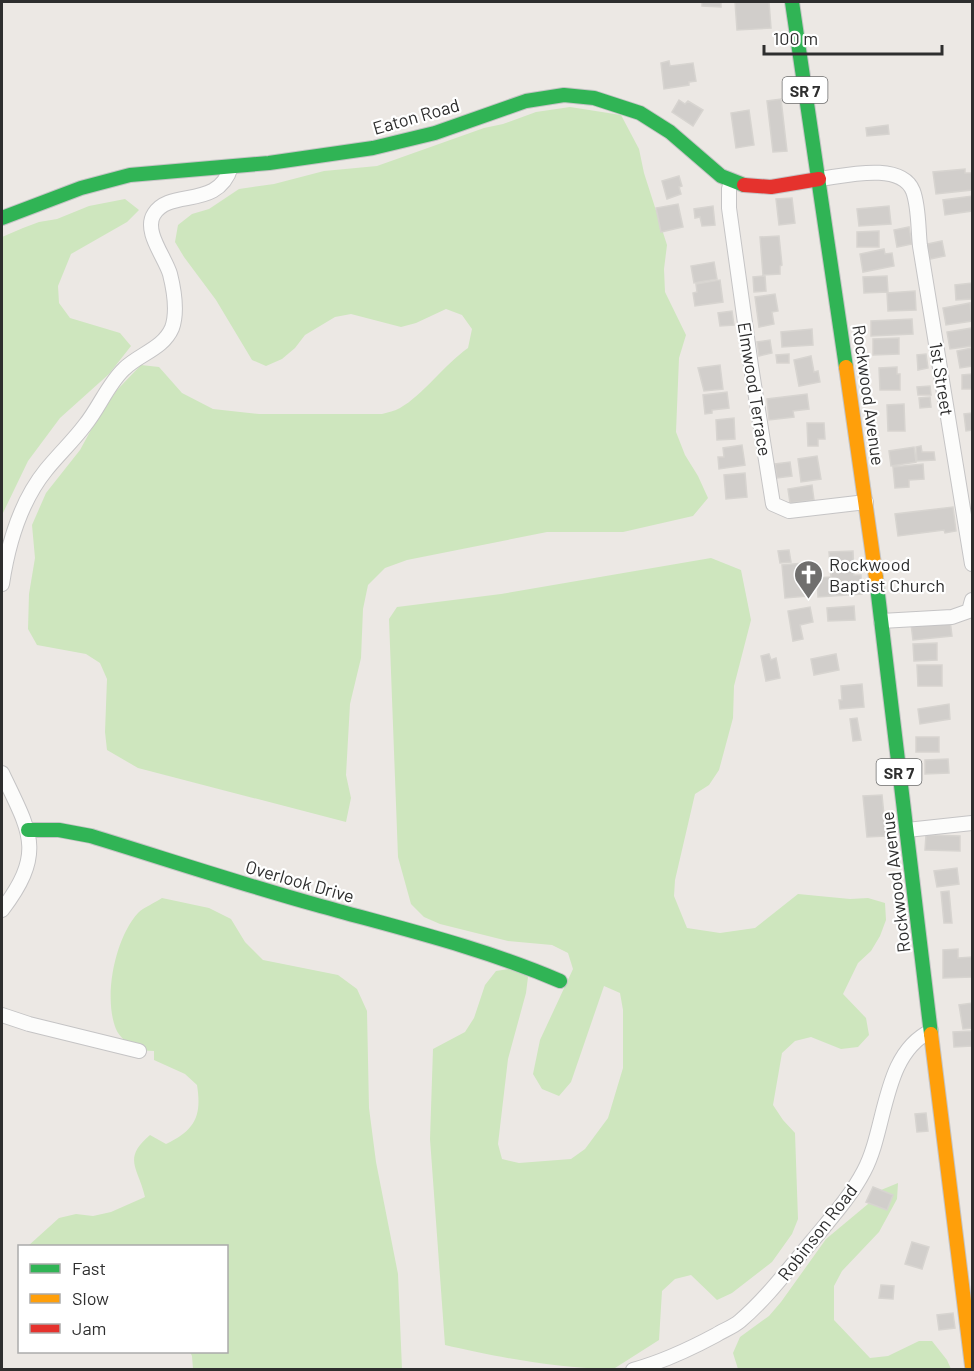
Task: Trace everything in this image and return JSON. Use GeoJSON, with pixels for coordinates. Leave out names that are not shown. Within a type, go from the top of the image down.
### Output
{"type":"FeatureCollection","features":[{"type":"Feature","properties":{"kind":"street","name":"SR 7"},"geometry":{"type":"LineString","coordinates":[[792,2],[819,179]]}},
{"type":"Feature","properties":{"kind":"street","name":"Eaton Road"},"geometry":{"type":"LineString","coordinates":[[2,218],[61,195],[128,176],[156,171],[284,162],[375,147],[435,133],[504,107],[538,99],[581,96],[621,106],[652,120],[669,130],[708,167],[731,181],[754,187],[819,179]]}},
{"type":"Feature","properties":{"kind":"street"},"geometry":{"type":"LineString","coordinates":[[2,584],[9,547],[16,526],[36,484],[84,427],[124,369],[158,345],[172,328],[174,290],[164,258],[151,231],[152,217],[167,204],[200,196],[220,186],[225,181],[231,167]]}},
{"type":"Feature","properties":{"kind":"street","name":"1st Street"},"geometry":{"type":"LineString","coordinates":[[819,179],[870,173],[900,175],[909,183],[914,193],[920,246],[972,564]]}},
{"type":"Feature","properties":{"kind":"street","name":"Rockwood Avenue"},"geometry":{"type":"LineString","coordinates":[[819,179],[866,502],[972,1366]]}},
{"type":"Feature","properties":{"kind":"street","name":"Elmwood Terrace"},"geometry":{"type":"LineString","coordinates":[[731,181],[729,208],[773,504],[789,511],[866,502]]}},
{"type":"Feature","properties":{"kind":"street"},"geometry":{"type":"LineString","coordinates":[[881,621],[952,617],[971,608]]}},
{"type":"Feature","properties":{"kind":"street"},"geometry":{"type":"LineString","coordinates":[[2,772],[28,830],[29,863],[16,890],[2,910]]}},
{"type":"Feature","properties":{"kind":"street"},"geometry":{"type":"LineString","coordinates":[[907,830],[972,823]]}},
{"type":"Feature","properties":{"kind":"street","name":"Overlook Drive"},"geometry":{"type":"LineString","coordinates":[[28,830],[56,829],[84,836],[308,903],[466,946],[560,981]]}},
{"type":"Feature","properties":{"kind":"street"},"geometry":{"type":"LineString","coordinates":[[2,1015],[139,1052]]}},
{"type":"Feature","properties":{"kind":"street","name":"Robinson Road"},"geometry":{"type":"LineString","coordinates":[[633,1370],[652,1365],[696,1346],[738,1323],[780,1282],[842,1203],[864,1170],[875,1146],[893,1077],[907,1051],[920,1036],[931,1031]]}},
{"type":"Feature","properties":{"kind":"green space"},"geometry":{"type":"Polygon","coordinates":[[[570,107],[621,115],[639,149],[644,173],[667,245],[664,269],[665,292],[686,335],[679,358],[676,432],[685,455],[708,498],[693,516],[623,532],[547,532],[407,560],[385,568],[368,585],[363,609],[361,658],[350,704],[346,775],[351,798],[346,822],[138,768],[107,750],[105,732],[107,679],[100,663],[86,654],[37,645],[28,629],[29,594],[35,558],[32,525],[46,493],[80,450],[97,419],[117,390],[141,365],[159,367],[182,393],[213,409],[259,414],[382,414],[398,409],[409,402],[468,348],[472,329],[462,315],[446,309],[416,323],[401,327],[351,314],[335,317],[305,335],[282,359],[266,366],[252,360],[216,300],[184,257],[175,242],[178,225],[192,214],[209,209],[239,189],[274,184],[324,171],[377,166],[536,112],[570,107]]]}},
{"type":"Feature","properties":{"kind":"green space"},"geometry":{"type":"Polygon","coordinates":[[[125,199],[139,210],[127,222],[71,254],[58,286],[59,303],[70,318],[120,333],[131,346],[109,374],[60,418],[28,461],[2,515],[2,237],[89,206],[125,199]]]}},
{"type":"Feature","properties":{"kind":"green space"},"geometry":{"type":"Polygon","coordinates":[[[711,558],[741,570],[751,620],[734,686],[733,718],[719,770],[709,785],[695,794],[675,880],[674,896],[687,928],[720,933],[755,928],[798,894],[850,899],[868,898],[885,903],[886,920],[880,936],[871,951],[858,963],[843,994],[866,1018],[869,1035],[858,1047],[841,1049],[811,1037],[795,1041],[782,1053],[773,1105],[795,1133],[798,1219],[792,1234],[772,1262],[732,1293],[717,1300],[691,1275],[675,1279],[662,1291],[659,1340],[615,1368],[553,1365],[445,1345],[430,1139],[433,1049],[465,1032],[474,1018],[485,985],[496,971],[514,968],[528,977],[526,993],[508,1059],[498,1144],[502,1159],[519,1163],[571,1159],[585,1149],[608,1118],[623,1068],[623,1010],[620,993],[604,986],[571,1082],[559,1096],[542,1089],[533,1074],[540,1040],[573,969],[568,953],[552,945],[508,941],[440,924],[424,917],[411,904],[398,857],[389,619],[397,607],[501,594],[711,558]]]}},
{"type":"Feature","properties":{"kind":"green space"},"geometry":{"type":"Polygon","coordinates":[[[162,898],[209,908],[231,919],[245,942],[263,960],[338,975],[357,989],[367,1011],[369,1108],[376,1162],[398,1274],[402,1369],[193,1369],[190,1353],[228,1353],[228,1245],[29,1245],[59,1218],[76,1214],[93,1216],[111,1212],[145,1197],[134,1164],[136,1151],[141,1143],[150,1135],[166,1144],[176,1139],[190,1127],[197,1114],[197,1085],[185,1074],[154,1060],[154,1051],[135,1050],[117,1032],[112,1016],[113,968],[123,937],[130,924],[143,909],[162,898]]]}},
{"type":"Feature","properties":{"kind":"green space"},"geometry":{"type":"Polygon","coordinates":[[[898,1183],[897,1199],[879,1232],[842,1271],[834,1286],[834,1320],[870,1358],[888,1356],[919,1341],[932,1341],[951,1369],[738,1369],[733,1353],[740,1337],[769,1316],[826,1239],[868,1204],[881,1190],[898,1183]]]}},
{"type":"Feature","properties":{"kind":"building"},"geometry":{"type":"Polygon","coordinates":[[[702,2],[721,2],[721,7],[702,6],[702,2]]]}},
{"type":"Feature","properties":{"kind":"building"},"geometry":{"type":"Polygon","coordinates":[[[735,2],[769,2],[771,28],[737,30],[735,2]]]}},
{"type":"Feature","properties":{"kind":"building"},"geometry":{"type":"Polygon","coordinates":[[[669,61],[670,66],[693,63],[696,81],[689,82],[689,85],[664,89],[661,63],[669,61]]]}},
{"type":"Feature","properties":{"kind":"building"},"geometry":{"type":"Polygon","coordinates":[[[781,99],[787,151],[773,152],[767,101],[781,99]]]}},
{"type":"Feature","properties":{"kind":"building"},"geometry":{"type":"Polygon","coordinates":[[[679,100],[685,104],[688,101],[703,110],[693,126],[672,112],[679,100]]]}},
{"type":"Feature","properties":{"kind":"building"},"geometry":{"type":"Polygon","coordinates":[[[749,110],[754,145],[736,148],[731,113],[749,110]]]}},
{"type":"Feature","properties":{"kind":"building"},"geometry":{"type":"Polygon","coordinates":[[[888,125],[889,134],[867,136],[866,128],[888,125]]]}},
{"type":"Feature","properties":{"kind":"building"},"geometry":{"type":"Polygon","coordinates":[[[965,169],[965,173],[972,173],[972,190],[936,194],[933,172],[965,169]]]}},
{"type":"Feature","properties":{"kind":"building"},"geometry":{"type":"Polygon","coordinates":[[[679,176],[682,186],[679,187],[681,194],[667,199],[662,181],[679,176]]]}},
{"type":"Feature","properties":{"kind":"building"},"geometry":{"type":"Polygon","coordinates":[[[972,196],[972,211],[945,215],[943,200],[972,196]]]}},
{"type":"Feature","properties":{"kind":"building"},"geometry":{"type":"Polygon","coordinates":[[[792,198],[795,223],[779,225],[776,199],[792,198]]]}},
{"type":"Feature","properties":{"kind":"building"},"geometry":{"type":"Polygon","coordinates":[[[678,204],[683,227],[661,232],[656,208],[678,204]]]}},
{"type":"Feature","properties":{"kind":"building"},"geometry":{"type":"Polygon","coordinates":[[[713,206],[715,225],[702,226],[700,217],[695,218],[694,209],[713,206]]]}},
{"type":"Feature","properties":{"kind":"building"},"geometry":{"type":"Polygon","coordinates":[[[889,206],[891,224],[859,226],[857,209],[889,206]]]}},
{"type":"Feature","properties":{"kind":"building"},"geometry":{"type":"Polygon","coordinates":[[[909,227],[912,244],[897,247],[894,230],[909,227]]]}},
{"type":"Feature","properties":{"kind":"building"},"geometry":{"type":"Polygon","coordinates":[[[879,231],[879,247],[857,247],[857,232],[879,231]]]}},
{"type":"Feature","properties":{"kind":"building"},"geometry":{"type":"Polygon","coordinates":[[[779,236],[782,265],[780,274],[763,275],[760,237],[779,236]]]}},
{"type":"Feature","properties":{"kind":"building"},"geometry":{"type":"Polygon","coordinates":[[[942,241],[945,256],[930,259],[927,244],[942,241]]]}},
{"type":"Feature","properties":{"kind":"building"},"geometry":{"type":"Polygon","coordinates":[[[884,249],[885,254],[892,253],[894,266],[863,272],[860,254],[884,249]]]}},
{"type":"Feature","properties":{"kind":"building"},"geometry":{"type":"Polygon","coordinates":[[[714,262],[717,279],[694,283],[691,266],[714,262]]]}},
{"type":"Feature","properties":{"kind":"building"},"geometry":{"type":"Polygon","coordinates":[[[765,276],[766,291],[754,292],[753,277],[765,276]]]}},
{"type":"Feature","properties":{"kind":"building"},"geometry":{"type":"Polygon","coordinates":[[[887,276],[888,292],[864,293],[863,277],[887,276]]]}},
{"type":"Feature","properties":{"kind":"building"},"geometry":{"type":"Polygon","coordinates":[[[720,280],[723,302],[695,306],[693,293],[697,292],[696,284],[720,280]]]}},
{"type":"Feature","properties":{"kind":"building"},"geometry":{"type":"Polygon","coordinates":[[[972,283],[972,299],[956,300],[955,285],[972,283]]]}},
{"type":"Feature","properties":{"kind":"building"},"geometry":{"type":"Polygon","coordinates":[[[915,291],[916,310],[888,311],[887,293],[915,291]]]}},
{"type":"Feature","properties":{"kind":"building"},"geometry":{"type":"Polygon","coordinates":[[[775,294],[778,311],[772,312],[774,324],[759,327],[755,297],[775,294]]]}},
{"type":"Feature","properties":{"kind":"building"},"geometry":{"type":"Polygon","coordinates":[[[970,303],[972,321],[946,325],[943,308],[970,303]]]}},
{"type":"Feature","properties":{"kind":"building"},"geometry":{"type":"Polygon","coordinates":[[[732,311],[734,325],[720,326],[718,313],[732,311]]]}},
{"type":"Feature","properties":{"kind":"building"},"geometry":{"type":"Polygon","coordinates":[[[912,319],[913,334],[871,336],[871,321],[912,319]]]}},
{"type":"Feature","properties":{"kind":"building"},"geometry":{"type":"Polygon","coordinates":[[[972,328],[972,346],[950,349],[947,332],[972,328]]]}},
{"type":"Feature","properties":{"kind":"building"},"geometry":{"type":"Polygon","coordinates":[[[812,329],[813,345],[782,347],[781,332],[812,329]]]}},
{"type":"Feature","properties":{"kind":"building"},"geometry":{"type":"Polygon","coordinates":[[[899,338],[899,354],[873,355],[873,339],[899,338]]]}},
{"type":"Feature","properties":{"kind":"building"},"geometry":{"type":"Polygon","coordinates":[[[770,340],[772,353],[759,356],[757,342],[770,340]]]}},
{"type":"Feature","properties":{"kind":"building"},"geometry":{"type":"Polygon","coordinates":[[[972,348],[972,366],[960,368],[957,351],[972,348]]]}},
{"type":"Feature","properties":{"kind":"building"},"geometry":{"type":"Polygon","coordinates":[[[789,354],[789,363],[777,363],[776,355],[789,354]]]}},
{"type":"Feature","properties":{"kind":"building"},"geometry":{"type":"Polygon","coordinates":[[[926,354],[928,368],[918,370],[917,355],[926,354]]]}},
{"type":"Feature","properties":{"kind":"building"},"geometry":{"type":"Polygon","coordinates":[[[811,356],[814,372],[818,371],[820,382],[799,386],[794,360],[811,356]]]}},
{"type":"Feature","properties":{"kind":"building"},"geometry":{"type":"Polygon","coordinates":[[[720,365],[723,389],[704,391],[698,368],[720,365]]]}},
{"type":"Feature","properties":{"kind":"building"},"geometry":{"type":"Polygon","coordinates":[[[897,367],[897,374],[900,374],[900,390],[880,390],[879,368],[897,367]]]}},
{"type":"Feature","properties":{"kind":"building"},"geometry":{"type":"Polygon","coordinates":[[[972,374],[972,389],[962,389],[962,375],[972,374]]]}},
{"type":"Feature","properties":{"kind":"building"},"geometry":{"type":"Polygon","coordinates":[[[930,386],[931,395],[918,395],[917,387],[930,386]]]}},
{"type":"Feature","properties":{"kind":"building"},"geometry":{"type":"Polygon","coordinates":[[[727,392],[729,408],[712,410],[712,413],[705,414],[703,395],[727,392]]]}},
{"type":"Feature","properties":{"kind":"building"},"geometry":{"type":"Polygon","coordinates":[[[807,394],[809,409],[793,411],[794,417],[769,420],[767,399],[807,394]]]}},
{"type":"Feature","properties":{"kind":"building"},"geometry":{"type":"Polygon","coordinates":[[[930,397],[931,407],[920,408],[919,398],[930,397]]]}},
{"type":"Feature","properties":{"kind":"building"},"geometry":{"type":"Polygon","coordinates":[[[904,404],[905,431],[888,431],[887,405],[904,404]]]}},
{"type":"Feature","properties":{"kind":"building"},"geometry":{"type":"Polygon","coordinates":[[[972,413],[972,430],[966,431],[964,414],[972,413]]]}},
{"type":"Feature","properties":{"kind":"building"},"geometry":{"type":"Polygon","coordinates":[[[734,418],[735,439],[717,440],[716,420],[734,418]]]}},
{"type":"Feature","properties":{"kind":"building"},"geometry":{"type":"Polygon","coordinates":[[[807,423],[824,423],[825,439],[818,439],[818,446],[808,446],[807,423]]]}},
{"type":"Feature","properties":{"kind":"building"},"geometry":{"type":"Polygon","coordinates":[[[742,445],[745,465],[719,469],[718,457],[724,457],[723,448],[742,445]]]}},
{"type":"Feature","properties":{"kind":"building"},"geometry":{"type":"Polygon","coordinates":[[[921,446],[922,452],[934,452],[935,460],[917,461],[916,447],[921,446]]]}},
{"type":"Feature","properties":{"kind":"building"},"geometry":{"type":"Polygon","coordinates":[[[914,447],[916,462],[891,466],[889,451],[914,447]]]}},
{"type":"Feature","properties":{"kind":"building"},"geometry":{"type":"Polygon","coordinates":[[[817,456],[821,479],[801,482],[798,459],[817,456]]]}},
{"type":"Feature","properties":{"kind":"building"},"geometry":{"type":"Polygon","coordinates":[[[790,462],[792,476],[777,478],[775,464],[790,462]]]}},
{"type":"Feature","properties":{"kind":"building"},"geometry":{"type":"Polygon","coordinates":[[[923,464],[924,479],[909,480],[909,487],[895,488],[893,467],[923,464]]]}},
{"type":"Feature","properties":{"kind":"building"},"geometry":{"type":"Polygon","coordinates":[[[745,473],[747,497],[726,499],[724,475],[745,473]]]}},
{"type":"Feature","properties":{"kind":"building"},"geometry":{"type":"Polygon","coordinates":[[[812,485],[814,500],[790,503],[788,489],[812,485]]]}},
{"type":"Feature","properties":{"kind":"building"},"geometry":{"type":"Polygon","coordinates":[[[953,507],[956,531],[945,533],[944,530],[898,536],[895,514],[953,507]]]}},
{"type":"Feature","properties":{"kind":"building"},"geometry":{"type":"Polygon","coordinates":[[[789,550],[791,562],[780,563],[778,551],[789,550]]]}},
{"type":"Feature","properties":{"kind":"building"},"geometry":{"type":"Polygon","coordinates":[[[853,551],[854,575],[861,575],[862,594],[818,597],[817,578],[831,577],[829,552],[853,551]]]}},
{"type":"Feature","properties":{"kind":"building"},"geometry":{"type":"Polygon","coordinates":[[[804,563],[808,596],[785,598],[782,565],[804,563]]]}},
{"type":"Feature","properties":{"kind":"building"},"geometry":{"type":"Polygon","coordinates":[[[854,606],[855,620],[828,621],[827,608],[854,606]]]}},
{"type":"Feature","properties":{"kind":"building"},"geometry":{"type":"Polygon","coordinates":[[[810,607],[813,622],[800,625],[803,639],[793,641],[788,611],[810,607]]]}},
{"type":"Feature","properties":{"kind":"building"},"geometry":{"type":"Polygon","coordinates":[[[950,620],[952,636],[913,640],[911,624],[950,620]]]}},
{"type":"Feature","properties":{"kind":"building"},"geometry":{"type":"Polygon","coordinates":[[[937,643],[937,660],[914,661],[913,644],[937,643]]]}},
{"type":"Feature","properties":{"kind":"building"},"geometry":{"type":"Polygon","coordinates":[[[769,654],[771,660],[776,658],[780,678],[766,681],[761,656],[769,654]]]}},
{"type":"Feature","properties":{"kind":"building"},"geometry":{"type":"Polygon","coordinates":[[[836,654],[839,670],[814,675],[811,659],[836,654]]]}},
{"type":"Feature","properties":{"kind":"building"},"geometry":{"type":"Polygon","coordinates":[[[917,665],[942,665],[942,686],[918,686],[917,665]]]}},
{"type":"Feature","properties":{"kind":"building"},"geometry":{"type":"Polygon","coordinates":[[[862,684],[864,707],[840,709],[841,686],[862,684]]]}},
{"type":"Feature","properties":{"kind":"building"},"geometry":{"type":"Polygon","coordinates":[[[949,704],[950,719],[920,724],[918,709],[949,704]]]}},
{"type":"Feature","properties":{"kind":"building"},"geometry":{"type":"Polygon","coordinates":[[[857,718],[861,740],[853,741],[850,719],[857,718]]]}},
{"type":"Feature","properties":{"kind":"building"},"geometry":{"type":"Polygon","coordinates":[[[916,737],[939,737],[939,752],[916,752],[916,737]]]}},
{"type":"Feature","properties":{"kind":"building"},"geometry":{"type":"Polygon","coordinates":[[[948,759],[949,773],[925,774],[925,760],[948,759]]]}},
{"type":"Feature","properties":{"kind":"building"},"geometry":{"type":"Polygon","coordinates":[[[882,795],[886,836],[867,837],[863,796],[882,795]]]}},
{"type":"Feature","properties":{"kind":"building"},"geometry":{"type":"Polygon","coordinates":[[[926,835],[960,836],[960,851],[925,850],[926,835]]]}},
{"type":"Feature","properties":{"kind":"building"},"geometry":{"type":"Polygon","coordinates":[[[957,868],[959,884],[937,887],[934,871],[957,868]]]}},
{"type":"Feature","properties":{"kind":"building"},"geometry":{"type":"Polygon","coordinates":[[[949,891],[952,923],[944,923],[941,892],[949,891]]]}},
{"type":"Feature","properties":{"kind":"building"},"geometry":{"type":"Polygon","coordinates":[[[958,949],[958,958],[972,957],[972,977],[943,978],[943,950],[958,949]]]}},
{"type":"Feature","properties":{"kind":"building"},"geometry":{"type":"Polygon","coordinates":[[[972,1003],[972,1028],[963,1029],[959,1005],[972,1003]]]}},
{"type":"Feature","properties":{"kind":"building"},"geometry":{"type":"Polygon","coordinates":[[[972,1031],[972,1046],[954,1047],[953,1032],[972,1031]]]}},
{"type":"Feature","properties":{"kind":"building"},"geometry":{"type":"Polygon","coordinates":[[[926,1113],[928,1131],[917,1132],[915,1114],[926,1113]]]}},
{"type":"Feature","properties":{"kind":"building"},"geometry":{"type":"Polygon","coordinates":[[[873,1187],[893,1195],[887,1210],[866,1202],[873,1187]]]}},
{"type":"Feature","properties":{"kind":"building"},"geometry":{"type":"Polygon","coordinates":[[[912,1242],[929,1247],[922,1269],[905,1264],[912,1242]]]}},
{"type":"Feature","properties":{"kind":"building"},"geometry":{"type":"Polygon","coordinates":[[[881,1285],[894,1286],[893,1299],[879,1298],[881,1285]]]}},
{"type":"Feature","properties":{"kind":"building"},"geometry":{"type":"Polygon","coordinates":[[[953,1313],[955,1328],[939,1330],[937,1315],[953,1313]]]}},
{"type":"Feature","properties":{"kind":"traffic: fast"},"geometry":{"type":"LineString","coordinates":[[792,2],[846,367]]}},
{"type":"Feature","properties":{"kind":"traffic: fast"},"geometry":{"type":"LineString","coordinates":[[2,218],[81,188],[130,175],[269,163],[373,148],[435,133],[526,101],[564,95],[594,98],[640,113],[670,132],[721,176],[744,185]]}},
{"type":"Feature","properties":{"kind":"traffic: fast"},"geometry":{"type":"LineString","coordinates":[[876,578],[931,1034]]}},
{"type":"Feature","properties":{"kind":"traffic: fast"},"geometry":{"type":"LineString","coordinates":[[28,830],[59,830],[91,836],[260,889],[470,948],[560,981]]}},
{"type":"Feature","properties":{"kind":"traffic: slow"},"geometry":{"type":"LineString","coordinates":[[846,367],[876,578]]}},
{"type":"Feature","properties":{"kind":"traffic: slow"},"geometry":{"type":"LineString","coordinates":[[931,1034],[972,1366]]}},
{"type":"Feature","properties":{"kind":"traffic: jam"},"geometry":{"type":"LineString","coordinates":[[744,185],[771,187],[819,179]]}},
{"type":"Feature","properties":{"kind":"place","name":"Rockwood Baptist Church"},"geometry":{"type":"Point","coordinates":[808,600]}}]}
